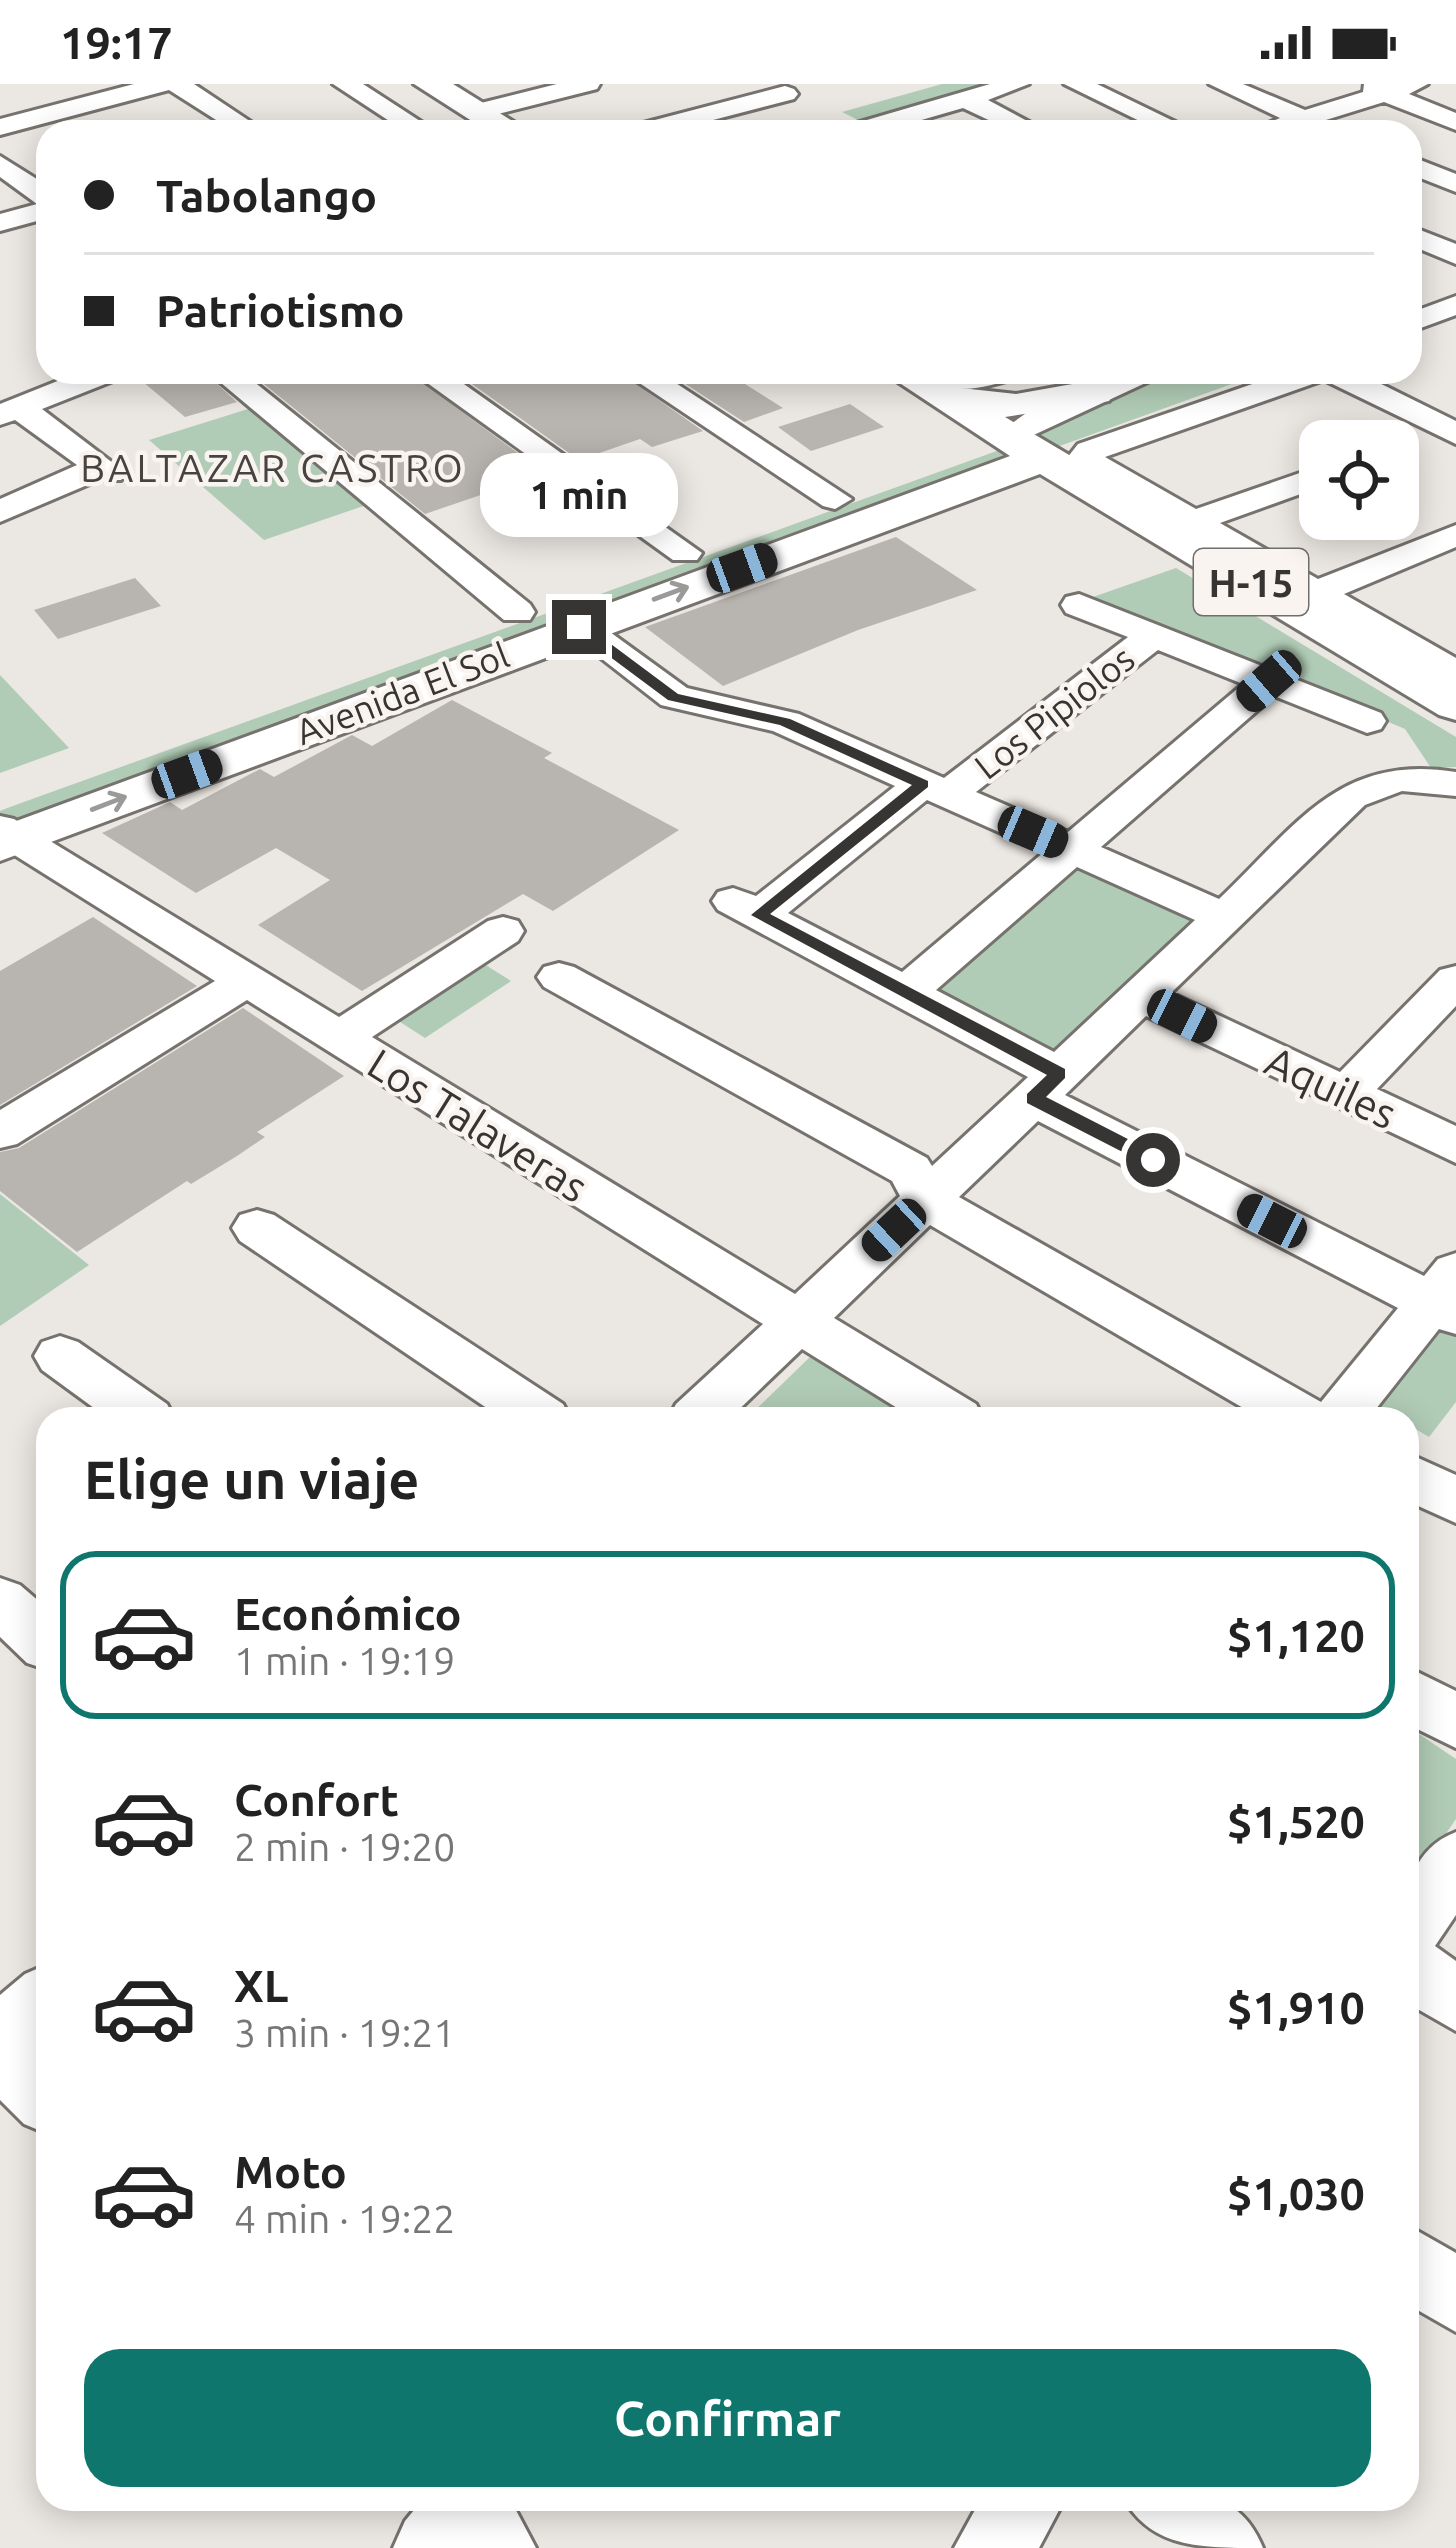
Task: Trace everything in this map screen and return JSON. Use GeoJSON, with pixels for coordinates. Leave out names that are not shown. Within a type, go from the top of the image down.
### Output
{"type":"FeatureCollection","features":[{"type":"Feature","properties":{"kind":"main road"},"geometry":{"type":"LineString","coordinates":[[430,84],[495,117]]}},
{"type":"Feature","properties":{"kind":"main road"},"geometry":{"type":"LineString","coordinates":[[951,384],[1016,406],[1095,392]]}},
{"type":"Feature","properties":{"kind":"main road","name":"H-15"},"geometry":{"type":"LineString","coordinates":[[951,384],[1029,447],[1448,681]]}},
{"type":"Feature","properties":{"kind":"main road","name":"Avenida El Sol"},"geometry":{"type":"LineString","coordinates":[[3,829],[517,612],[835,499],[1029,447]]}},
{"type":"Feature","properties":{"kind":"main road","name":"Avenida El Sol"},"geometry":{"type":"LineString","coordinates":[[3,829],[579,627],[1029,447]]}},
{"type":"Feature","properties":{"kind":"street"},"geometry":{"type":"LineString","coordinates":[[36,84],[88,120]]}},
{"type":"Feature","properties":{"kind":"street"},"geometry":{"type":"LineString","coordinates":[[0,127],[163,84]]}},
{"type":"Feature","properties":{"kind":"street"},"geometry":{"type":"LineString","coordinates":[[177,84],[234,120]]}},
{"type":"Feature","properties":{"kind":"street"},"geometry":{"type":"LineString","coordinates":[[345,84],[404,120]]}},
{"type":"Feature","properties":{"kind":"street"},"geometry":{"type":"LineString","coordinates":[[453,84],[495,117],[588,84]]}},
{"type":"Feature","properties":{"kind":"street"},"geometry":{"type":"LineString","coordinates":[[825,112],[930,84]]}},
{"type":"Feature","properties":{"kind":"street"},"geometry":{"type":"LineString","coordinates":[[750,120],[965,99],[1017,84]]}},
{"type":"Feature","properties":{"kind":"street"},"geometry":{"type":"LineString","coordinates":[[1076,84],[1156,120]]}},
{"type":"Feature","properties":{"kind":"street"},"geometry":{"type":"LineString","coordinates":[[1221,84],[1309,120]]}},
{"type":"Feature","properties":{"kind":"street"},"geometry":{"type":"LineString","coordinates":[[1298,120],[1372,89],[1416,84]]}},
{"type":"Feature","properties":{"kind":"street"},"geometry":{"type":"LineString","coordinates":[[1372,89],[1456,122]]}},
{"type":"Feature","properties":{"kind":"street"},"geometry":{"type":"LineString","coordinates":[[965,99],[1010,120]]}},
{"type":"Feature","properties":{"kind":"street"},"geometry":{"type":"LineString","coordinates":[[0,164],[36,190]]}},
{"type":"Feature","properties":{"kind":"street"},"geometry":{"type":"LineString","coordinates":[[1422,169],[1456,184]]}},
{"type":"Feature","properties":{"kind":"street"},"geometry":{"type":"LineString","coordinates":[[0,223],[36,212]]}},
{"type":"Feature","properties":{"kind":"street"},"geometry":{"type":"LineString","coordinates":[[1422,240],[1456,258]]}},
{"type":"Feature","properties":{"kind":"street"},"geometry":{"type":"LineString","coordinates":[[1425,271],[1456,258]]}},
{"type":"Feature","properties":{"kind":"street"},"geometry":{"type":"LineString","coordinates":[[1422,318],[1456,305]]}},
{"type":"Feature","properties":{"kind":"street"},"geometry":{"type":"LineString","coordinates":[[1422,322],[1456,334]]}},
{"type":"Feature","properties":{"kind":"street"},"geometry":{"type":"LineString","coordinates":[[9,411],[77,384]]}},
{"type":"Feature","properties":{"kind":"street"},"geometry":{"type":"LineString","coordinates":[[238,384],[517,612]]}},
{"type":"Feature","properties":{"kind":"street"},"geometry":{"type":"LineString","coordinates":[[444,384],[685,553]]}},
{"type":"Feature","properties":{"kind":"street"},"geometry":{"type":"LineString","coordinates":[[657,384],[835,499]]}},
{"type":"Feature","properties":{"kind":"street","name":"Avenida El Sol"},"geometry":{"type":"LineString","coordinates":[[1029,447],[1095,392],[1114,384]]}},
{"type":"Feature","properties":{"kind":"street","name":"Avenida El Sol"},"geometry":{"type":"LineString","coordinates":[[1029,447],[1151,417],[1244,384]]}},
{"type":"Feature","properties":{"kind":"street"},"geometry":{"type":"LineString","coordinates":[[1283,384],[1090,451],[1083,458],[1313,594],[1448,681]]}},
{"type":"Feature","properties":{"kind":"street"},"geometry":{"type":"LineString","coordinates":[[1357,384],[1452,432]]}},
{"type":"Feature","properties":{"kind":"street"},"geometry":{"type":"LineString","coordinates":[[1095,392],[1128,392],[1145,398],[1156,405],[1151,417]]}},
{"type":"Feature","properties":{"kind":"street"},"geometry":{"type":"LineString","coordinates":[[9,411],[97,464]]}},
{"type":"Feature","properties":{"kind":"street"},"geometry":{"type":"LineString","coordinates":[[1419,442],[1452,432]]}},
{"type":"Feature","properties":{"kind":"street"},"geometry":{"type":"LineString","coordinates":[[0,489],[97,464]]}},
{"type":"Feature","properties":{"kind":"street"},"geometry":{"type":"LineString","coordinates":[[0,512],[97,464]]}},
{"type":"Feature","properties":{"kind":"street"},"geometry":{"type":"LineString","coordinates":[[1192,522],[1299,484]]}},
{"type":"Feature","properties":{"kind":"street"},"geometry":{"type":"LineString","coordinates":[[1313,594],[1456,535]]}},
{"type":"Feature","properties":{"kind":"street","name":"Los Pipiolos"},"geometry":{"type":"LineString","coordinates":[[1078,605],[1154,635]]}},
{"type":"Feature","properties":{"kind":"street"},"geometry":{"type":"LineString","coordinates":[[579,627],[674,697],[784,722],[1222,916]]}},
{"type":"Feature","properties":{"kind":"street"},"geometry":{"type":"LineString","coordinates":[[1154,635],[1367,721]]}},
{"type":"Feature","properties":{"kind":"street","name":"Los Pipiolos"},"geometry":{"type":"LineString","coordinates":[[906,992],[746,908],[935,789],[1154,635]]}},
{"type":"Feature","properties":{"kind":"street"},"geometry":{"type":"LineString","coordinates":[[1269,681],[906,992],[1046,1086],[1448,1296],[1349,1407]]}},
{"type":"Feature","properties":{"kind":"street"},"geometry":{"type":"LineString","coordinates":[[707,1407],[1351,797],[1375,781],[1438,781]]}},
{"type":"Feature","properties":{"kind":"street","name":"Los Talaveras"},"geometry":{"type":"LineString","coordinates":[[3,829],[937,1407]]}},
{"type":"Feature","properties":{"kind":"street"},"geometry":{"type":"LineString","coordinates":[[337,1039],[503,931]]}},
{"type":"Feature","properties":{"kind":"street"},"geometry":{"type":"LineString","coordinates":[[559,977],[910,1170],[926,1200],[1285,1407]]}},
{"type":"Feature","properties":{"kind":"street"},"geometry":{"type":"LineString","coordinates":[[1346,1094],[1456,980]]}},
{"type":"Feature","properties":{"kind":"street"},"geometry":{"type":"LineString","coordinates":[[0,1132],[245,982]]}},
{"type":"Feature","properties":{"kind":"street","name":"Aquiles"},"geometry":{"type":"LineString","coordinates":[[1141,996],[1456,1146]]}},
{"type":"Feature","properties":{"kind":"street"},"geometry":{"type":"LineString","coordinates":[[257,1228],[526,1407]]}},
{"type":"Feature","properties":{"kind":"street"},"geometry":{"type":"LineString","coordinates":[[60,1356],[131,1407]]}},
{"type":"Feature","properties":{"kind":"street"},"geometry":{"type":"LineString","coordinates":[[1419,1481],[1456,1501]]}},
{"type":"Feature","properties":{"kind":"street"},"geometry":{"type":"LineString","coordinates":[[0,1602],[36,1634]]}},
{"type":"Feature","properties":{"kind":"street"},"geometry":{"type":"LineString","coordinates":[[1419,1700],[1456,1722]]}},
{"type":"Feature","properties":{"kind":"street"},"geometry":{"type":"LineString","coordinates":[[1419,1916],[1456,1862]]}},
{"type":"Feature","properties":{"kind":"street"},"geometry":{"type":"LineString","coordinates":[[1419,1974],[1456,1999]]}},
{"type":"Feature","properties":{"kind":"street"},"geometry":{"type":"LineString","coordinates":[[0,2039],[36,2007]]}},
{"type":"Feature","properties":{"kind":"street"},"geometry":{"type":"LineString","coordinates":[[0,2053],[36,2088]]}},
{"type":"Feature","properties":{"kind":"street"},"geometry":{"type":"LineString","coordinates":[[1419,2269],[1456,2296]]}},
{"type":"Feature","properties":{"kind":"street"},"geometry":{"type":"LineString","coordinates":[[993,2548],[1019,2511]]}},
{"type":"Feature","properties":{"kind":"street"},"geometry":{"type":"LineString","coordinates":[[1177,2511],[1224,2548]]}},
{"type":"Feature","properties":{"kind":"green space"},"geometry":{"type":"Polygon","coordinates":[[[942,84],[1003,84],[880,120],[858,120],[842,112],[942,84]]]}},
{"type":"Feature","properties":{"kind":"green space"},"geometry":{"type":"Polygon","coordinates":[[[1125,384],[1232,384],[0,828],[0,811],[10,807],[1005,448],[1125,384]]]}},
{"type":"Feature","properties":{"kind":"green space"},"geometry":{"type":"Polygon","coordinates":[[[267,403],[387,498],[264,540],[149,440],[267,403]]]}},
{"type":"Feature","properties":{"kind":"green space"},"geometry":{"type":"Polygon","coordinates":[[[1176,568],[1456,737],[1456,767],[1431,768],[1405,729],[1093,597],[1176,568]]]}},
{"type":"Feature","properties":{"kind":"green space"},"geometry":{"type":"Polygon","coordinates":[[[0,675],[69,748],[0,773],[0,675]]]}},
{"type":"Feature","properties":{"kind":"green space"},"geometry":{"type":"Polygon","coordinates":[[[1068,856],[1216,924],[1059,1074],[906,992],[1068,856]]]}},
{"type":"Feature","properties":{"kind":"green space"},"geometry":{"type":"Polygon","coordinates":[[[484,964],[511,981],[425,1038],[397,1020],[484,964]]]}},
{"type":"Feature","properties":{"kind":"green space"},"geometry":{"type":"Polygon","coordinates":[[[0,1194],[89,1265],[0,1326],[0,1194]]]}},
{"type":"Feature","properties":{"kind":"green space"},"geometry":{"type":"Polygon","coordinates":[[[1438,1327],[1456,1337],[1456,1402],[1429,1437],[1419,1431],[1419,1407],[1373,1405],[1438,1327]]]}},
{"type":"Feature","properties":{"kind":"green space"},"geometry":{"type":"Polygon","coordinates":[[[811,1356],[896,1407],[758,1407],[811,1356]]]}},
{"type":"Feature","properties":{"kind":"green space"},"geometry":{"type":"Polygon","coordinates":[[[1419,1734],[1456,1759],[1456,1819],[1419,1873],[1419,1734]]]}},
{"type":"Feature","properties":{"kind":"building"},"geometry":{"type":"Polygon","coordinates":[[[145,384],[217,384],[237,402],[185,417],[145,384]]]}},
{"type":"Feature","properties":{"kind":"building"},"geometry":{"type":"Polygon","coordinates":[[[264,384],[424,384],[545,473],[425,514],[264,384]]]}},
{"type":"Feature","properties":{"kind":"building"},"geometry":{"type":"Polygon","coordinates":[[[472,384],[636,384],[703,431],[652,447],[640,439],[579,460],[472,384]]]}},
{"type":"Feature","properties":{"kind":"building"},"geometry":{"type":"Polygon","coordinates":[[[685,384],[745,384],[783,408],[744,422],[685,384]]]}},
{"type":"Feature","properties":{"kind":"building"},"geometry":{"type":"Polygon","coordinates":[[[850,404],[884,427],[811,451],[778,427],[850,404]]]}},
{"type":"Feature","properties":{"kind":"building"},"geometry":{"type":"Polygon","coordinates":[[[896,537],[977,590],[858,630],[723,686],[645,627],[896,537]]]}},
{"type":"Feature","properties":{"kind":"building"},"geometry":{"type":"Polygon","coordinates":[[[135,578],[161,606],[58,639],[34,610],[135,578]]]}},
{"type":"Feature","properties":{"kind":"building"},"geometry":{"type":"Polygon","coordinates":[[[452,700],[552,753],[544,758],[679,830],[553,911],[523,894],[362,991],[258,925],[330,880],[276,848],[196,893],[102,833],[170,802],[182,810],[260,769],[274,777],[352,735],[372,746],[452,700]]]}},
{"type":"Feature","properties":{"kind":"building"},"geometry":{"type":"Polygon","coordinates":[[[93,917],[197,986],[0,1105],[0,971],[93,917]]]}},
{"type":"Feature","properties":{"kind":"building"},"geometry":{"type":"Polygon","coordinates":[[[243,1008],[344,1076],[257,1132],[265,1137],[237,1156],[191,1184],[187,1181],[77,1252],[0,1191],[0,1152],[19,1148],[243,1008]]]}},
{"type":"Feature","properties":{"kind":"district","name":"BALTAZAR CASTRO"},"geometry":{"type":"Point","coordinates":[273,467]}},
{"type":"Feature","properties":{"kind":"route"},"geometry":{"type":"LineString","coordinates":[[579,627],[674,697],[784,722],[922,784],[759,915],[1059,1074],[1034,1098],[1153,1160]]}}]}
